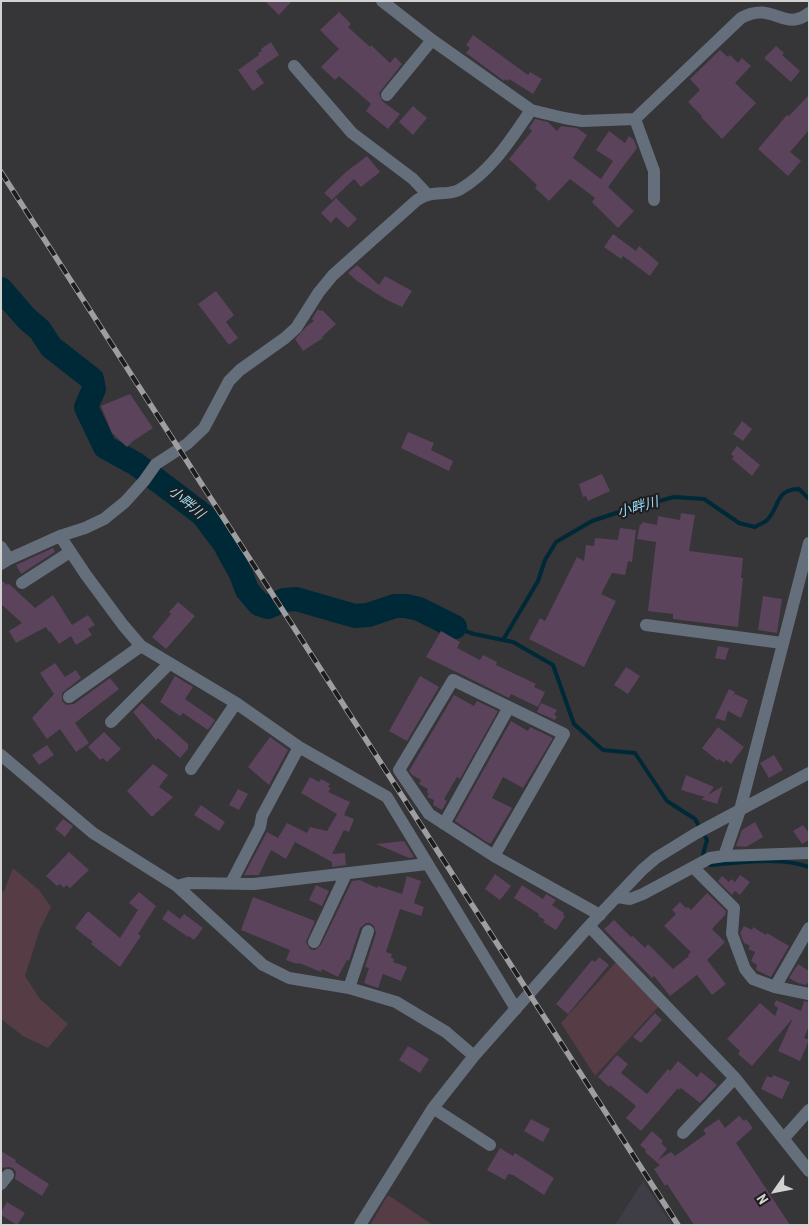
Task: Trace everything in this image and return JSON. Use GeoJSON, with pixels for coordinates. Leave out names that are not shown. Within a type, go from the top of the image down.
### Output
{"type":"FeatureCollection","features":[{"type":"Feature","properties":{"kind":"street"},"geometry":{"type":"LineString","coordinates":[[382,1],[432,40],[532,110],[582,121],[635,119],[749,12],[767,9],[790,19],[798,20],[809,13]]}},
{"type":"Feature","properties":{"kind":"street"},"geometry":{"type":"LineString","coordinates":[[387,96],[432,40]]}},
{"type":"Feature","properties":{"kind":"street"},"geometry":{"type":"LineString","coordinates":[[294,66],[347,128],[405,172],[428,194]]}},
{"type":"Feature","properties":{"kind":"street"},"geometry":{"type":"LineString","coordinates":[[1,547],[5,562],[60,536],[85,528],[104,519],[126,502],[154,466],[187,444],[204,428],[230,381],[240,370],[296,328],[319,292],[333,275],[417,200],[428,194],[444,194],[457,191],[472,181],[502,152],[532,110]]}},
{"type":"Feature","properties":{"kind":"street"},"geometry":{"type":"LineString","coordinates":[[635,119],[654,171],[654,200]]}},
{"type":"Feature","properties":{"kind":"street"},"geometry":{"type":"LineString","coordinates":[[60,536],[141,646],[236,703],[299,747],[387,797],[426,864],[516,1009]]}},
{"type":"Feature","properties":{"kind":"street"},"geometry":{"type":"LineString","coordinates":[[724,856],[740,810],[809,543]]}},
{"type":"Feature","properties":{"kind":"street"},"geometry":{"type":"LineString","coordinates":[[22,583],[70,552]]}},
{"type":"Feature","properties":{"kind":"street"},"geometry":{"type":"LineString","coordinates":[[646,625],[782,643]]}},
{"type":"Feature","properties":{"kind":"street"},"geometry":{"type":"LineString","coordinates":[[70,697],[141,646]]}},
{"type":"Feature","properties":{"kind":"street"},"geometry":{"type":"LineString","coordinates":[[111,722],[170,663]]}},
{"type":"Feature","properties":{"kind":"street"},"geometry":{"type":"LineString","coordinates":[[494,856],[564,734],[453,680],[398,770],[429,814],[494,856],[600,915]]}},
{"type":"Feature","properties":{"kind":"street"},"geometry":{"type":"LineString","coordinates":[[191,769],[236,703]]}},
{"type":"Feature","properties":{"kind":"street"},"geometry":{"type":"LineString","coordinates":[[444,824],[509,707]]}},
{"type":"Feature","properties":{"kind":"street"},"geometry":{"type":"LineString","coordinates":[[230,884],[260,827],[262,816],[299,747]]}},
{"type":"Feature","properties":{"kind":"street"},"geometry":{"type":"LineString","coordinates":[[1,755],[93,833],[177,886],[263,965],[289,978],[348,988],[396,1002],[446,1032],[474,1056]]}},
{"type":"Feature","properties":{"kind":"street"},"geometry":{"type":"LineString","coordinates":[[360,1225],[433,1108],[474,1056],[642,870],[656,858],[695,834],[809,773]]}},
{"type":"Feature","properties":{"kind":"street"},"geometry":{"type":"LineString","coordinates":[[617,897],[630,898],[643,894],[702,862],[724,856],[809,853]]}},
{"type":"Feature","properties":{"kind":"street"},"geometry":{"type":"LineString","coordinates":[[702,862],[734,908],[732,934],[745,969],[753,979],[775,987],[809,994]]}},
{"type":"Feature","properties":{"kind":"street"},"geometry":{"type":"LineString","coordinates":[[177,886],[188,883],[254,884],[426,864]]}},
{"type":"Feature","properties":{"kind":"street"},"geometry":{"type":"LineString","coordinates":[[314,942],[346,874]]}},
{"type":"Feature","properties":{"kind":"street"},"geometry":{"type":"LineString","coordinates":[[590,926],[735,1078],[809,1171]]}},
{"type":"Feature","properties":{"kind":"street"},"geometry":{"type":"LineString","coordinates":[[775,987],[809,928]]}},
{"type":"Feature","properties":{"kind":"street"},"geometry":{"type":"LineString","coordinates":[[348,988],[368,931]]}},
{"type":"Feature","properties":{"kind":"street"},"geometry":{"type":"LineString","coordinates":[[683,1133],[735,1078]]}},
{"type":"Feature","properties":{"kind":"street"},"geometry":{"type":"LineString","coordinates":[[433,1108],[490,1145]]}},
{"type":"Feature","properties":{"kind":"street"},"geometry":{"type":"LineString","coordinates":[[784,1138],[809,1110]]}},
{"type":"Feature","properties":{"kind":"shaded area"},"geometry":{"type":"Polygon","coordinates":[[[13,868],[39,890],[51,907],[40,929],[25,976],[40,999],[68,1024],[48,1048],[23,1036],[1,1019],[1,893],[4,891],[13,868]]]}},
{"type":"Feature","properties":{"kind":"shaded area"},"geometry":{"type":"Polygon","coordinates":[[[616,962],[659,1006],[595,1076],[561,1023],[616,962]]]}},
{"type":"Feature","properties":{"kind":"shaded area"},"geometry":{"type":"Polygon","coordinates":[[[643,1181],[672,1225],[615,1225],[643,1181]]]}},
{"type":"Feature","properties":{"kind":"shaded area"},"geometry":{"type":"Polygon","coordinates":[[[388,1195],[433,1225],[370,1225],[388,1195]]]}},
{"type":"Feature","properties":{"kind":"building"},"geometry":{"type":"Polygon","coordinates":[[[265,1],[292,1],[279,15],[265,1]]]}},
{"type":"Feature","properties":{"kind":"building"},"geometry":{"type":"Polygon","coordinates":[[[339,12],[351,24],[348,27],[370,47],[371,45],[390,63],[395,57],[402,64],[379,93],[382,101],[400,114],[388,129],[366,111],[371,104],[339,76],[335,80],[321,67],[339,49],[320,30],[339,12]]]}},
{"type":"Feature","properties":{"kind":"building"},"geometry":{"type":"Polygon","coordinates":[[[473,35],[528,75],[530,72],[542,79],[533,94],[509,79],[504,81],[466,53],[470,48],[466,45],[473,35]]]}},
{"type":"Feature","properties":{"kind":"building"},"geometry":{"type":"Polygon","coordinates":[[[271,42],[279,55],[256,71],[264,83],[253,91],[238,70],[259,55],[258,53],[262,51],[261,49],[271,42]]]}},
{"type":"Feature","properties":{"kind":"building"},"geometry":{"type":"Polygon","coordinates":[[[776,46],[784,53],[782,55],[800,71],[791,82],[764,58],[776,46]]]}},
{"type":"Feature","properties":{"kind":"building"},"geometry":{"type":"Polygon","coordinates":[[[720,50],[728,57],[730,55],[738,63],[742,58],[751,66],[735,83],[756,103],[722,139],[688,102],[700,90],[690,79],[720,50]]]}},
{"type":"Feature","properties":{"kind":"building"},"geometry":{"type":"Polygon","coordinates":[[[809,95],[809,130],[790,152],[801,161],[788,176],[758,149],[787,115],[789,116],[809,95]]]}},
{"type":"Feature","properties":{"kind":"building"},"geometry":{"type":"Polygon","coordinates":[[[413,106],[427,118],[413,135],[399,122],[413,106]]]}},
{"type":"Feature","properties":{"kind":"building"},"geometry":{"type":"Polygon","coordinates":[[[535,119],[548,122],[557,131],[561,126],[577,128],[587,135],[573,158],[601,179],[613,161],[596,150],[609,131],[625,143],[629,136],[634,140],[637,148],[608,187],[634,211],[618,228],[592,202],[595,198],[570,179],[549,201],[535,188],[537,185],[509,159],[532,131],[529,128],[535,119]]]}},
{"type":"Feature","properties":{"kind":"building"},"geometry":{"type":"Polygon","coordinates":[[[367,156],[380,172],[361,187],[354,179],[332,200],[324,193],[346,172],[367,156]]]}},
{"type":"Feature","properties":{"kind":"building"},"geometry":{"type":"Polygon","coordinates":[[[336,198],[357,219],[348,228],[336,217],[331,223],[321,213],[336,198]]]}},
{"type":"Feature","properties":{"kind":"building"},"geometry":{"type":"Polygon","coordinates":[[[613,234],[636,251],[639,246],[659,263],[650,276],[623,256],[621,259],[604,247],[613,234]]]}},
{"type":"Feature","properties":{"kind":"building"},"geometry":{"type":"Polygon","coordinates":[[[357,265],[379,285],[385,276],[412,291],[402,307],[387,300],[348,273],[357,265]]]}},
{"type":"Feature","properties":{"kind":"building"},"geometry":{"type":"Polygon","coordinates":[[[216,291],[234,315],[226,322],[238,338],[229,345],[198,304],[216,291]]]}},
{"type":"Feature","properties":{"kind":"building"},"geometry":{"type":"Polygon","coordinates":[[[318,309],[322,310],[336,324],[323,338],[303,351],[295,339],[314,321],[312,319],[318,309]]]}},
{"type":"Feature","properties":{"kind":"building"},"geometry":{"type":"Polygon","coordinates":[[[130,394],[153,428],[127,447],[112,433],[101,406],[130,394]]]}},
{"type":"Feature","properties":{"kind":"building"},"geometry":{"type":"Polygon","coordinates":[[[742,421],[752,429],[743,441],[733,434],[742,421]]]}},
{"type":"Feature","properties":{"kind":"building"},"geometry":{"type":"Polygon","coordinates":[[[408,432],[434,443],[431,450],[453,461],[449,471],[401,448],[408,432]]]}},
{"type":"Feature","properties":{"kind":"building"},"geometry":{"type":"Polygon","coordinates":[[[737,446],[760,465],[752,476],[732,459],[734,457],[731,454],[737,446]]]}},
{"type":"Feature","properties":{"kind":"building"},"geometry":{"type":"Polygon","coordinates":[[[602,474],[610,491],[588,501],[586,496],[583,497],[579,484],[602,474]]]}},
{"type":"Feature","properties":{"kind":"building"},"geometry":{"type":"Polygon","coordinates":[[[681,513],[695,515],[689,551],[743,558],[738,627],[673,619],[673,614],[648,611],[656,542],[637,539],[640,524],[642,525],[642,522],[657,525],[658,516],[680,520],[681,513]]]}},
{"type":"Feature","properties":{"kind":"building"},"geometry":{"type":"Polygon","coordinates":[[[620,528],[636,530],[632,562],[628,561],[625,575],[612,573],[601,594],[616,601],[584,667],[529,639],[540,618],[545,621],[577,557],[584,561],[586,545],[594,546],[595,538],[618,540],[620,528]]]}},
{"type":"Feature","properties":{"kind":"building"},"geometry":{"type":"Polygon","coordinates":[[[53,548],[55,552],[21,574],[16,565],[53,548]]]}},
{"type":"Feature","properties":{"kind":"building"},"geometry":{"type":"Polygon","coordinates":[[[1,580],[7,585],[8,583],[35,608],[53,595],[72,625],[88,615],[95,625],[88,629],[92,635],[76,645],[71,636],[59,644],[46,627],[16,643],[9,631],[22,623],[1,604],[1,580]]]}},
{"type":"Feature","properties":{"kind":"building"},"geometry":{"type":"Polygon","coordinates":[[[763,596],[782,599],[777,633],[758,630],[763,596]]]}},
{"type":"Feature","properties":{"kind":"building"},"geometry":{"type":"Polygon","coordinates":[[[178,602],[195,616],[166,649],[152,637],[171,614],[169,612],[178,602]]]}},
{"type":"Feature","properties":{"kind":"building"},"geometry":{"type":"Polygon","coordinates":[[[441,631],[460,642],[457,648],[480,660],[483,655],[497,662],[496,665],[536,684],[534,687],[545,692],[538,707],[511,694],[509,698],[426,657],[441,631]]]}},
{"type":"Feature","properties":{"kind":"building"},"geometry":{"type":"Polygon","coordinates":[[[718,646],[729,648],[725,660],[715,658],[718,646]]]}},
{"type":"Feature","properties":{"kind":"building"},"geometry":{"type":"Polygon","coordinates":[[[55,663],[65,677],[76,670],[81,678],[62,693],[62,701],[66,705],[74,704],[110,678],[119,689],[75,723],[89,743],[76,752],[60,729],[47,739],[32,718],[54,694],[40,673],[55,663]]]}},
{"type":"Feature","properties":{"kind":"building"},"geometry":{"type":"Polygon","coordinates":[[[626,667],[640,676],[628,694],[614,685],[626,667]]]}},
{"type":"Feature","properties":{"kind":"building"},"geometry":{"type":"Polygon","coordinates":[[[175,676],[193,687],[185,699],[215,720],[208,730],[183,713],[180,716],[160,702],[175,676]]]}},
{"type":"Feature","properties":{"kind":"building"},"geometry":{"type":"Polygon","coordinates":[[[420,676],[439,687],[407,741],[389,731],[420,676]]]}},
{"type":"Feature","properties":{"kind":"building"},"geometry":{"type":"Polygon","coordinates":[[[729,689],[735,692],[733,696],[735,694],[748,700],[741,718],[728,711],[725,721],[715,718],[729,689]]]}},
{"type":"Feature","properties":{"kind":"building"},"geometry":{"type":"Polygon","coordinates":[[[454,695],[474,706],[477,701],[498,711],[460,779],[457,777],[444,799],[447,801],[442,810],[433,805],[434,800],[427,797],[429,794],[427,792],[428,789],[419,784],[421,780],[409,771],[454,695]]]}},
{"type":"Feature","properties":{"kind":"building"},"geometry":{"type":"Polygon","coordinates":[[[142,703],[188,744],[188,749],[180,758],[158,738],[156,740],[133,712],[142,703]]]}},
{"type":"Feature","properties":{"kind":"building"},"geometry":{"type":"Polygon","coordinates":[[[541,703],[557,710],[554,715],[557,716],[555,720],[537,712],[541,703]]]}},
{"type":"Feature","properties":{"kind":"building"},"geometry":{"type":"Polygon","coordinates":[[[511,721],[528,731],[530,727],[553,738],[523,788],[503,777],[492,798],[512,808],[491,843],[488,843],[455,821],[511,721]]]}},
{"type":"Feature","properties":{"kind":"building"},"geometry":{"type":"Polygon","coordinates":[[[718,727],[744,747],[731,764],[726,760],[724,763],[719,759],[718,761],[702,748],[718,727]]]}},
{"type":"Feature","properties":{"kind":"building"},"geometry":{"type":"Polygon","coordinates":[[[104,732],[121,749],[107,762],[103,758],[100,760],[88,747],[104,732]]]}},
{"type":"Feature","properties":{"kind":"building"},"geometry":{"type":"Polygon","coordinates":[[[270,737],[288,750],[269,785],[248,767],[270,737]]]}},
{"type":"Feature","properties":{"kind":"building"},"geometry":{"type":"Polygon","coordinates":[[[47,745],[54,755],[39,765],[32,755],[47,745]]]}},
{"type":"Feature","properties":{"kind":"building"},"geometry":{"type":"Polygon","coordinates":[[[774,755],[783,770],[769,778],[760,763],[774,755]]]}},
{"type":"Feature","properties":{"kind":"building"},"geometry":{"type":"Polygon","coordinates":[[[153,764],[168,775],[159,787],[173,797],[152,817],[127,791],[153,764]]]}},
{"type":"Feature","properties":{"kind":"building"},"geometry":{"type":"Polygon","coordinates":[[[686,775],[714,787],[708,795],[723,786],[717,804],[701,799],[705,797],[681,790],[686,775]]]}},
{"type":"Feature","properties":{"kind":"building"},"geometry":{"type":"Polygon","coordinates":[[[310,777],[319,782],[321,779],[330,784],[328,787],[331,788],[328,792],[350,802],[344,815],[354,819],[349,832],[344,830],[332,854],[345,853],[346,865],[332,867],[332,862],[295,842],[286,859],[271,850],[259,875],[244,875],[267,832],[278,838],[287,823],[307,833],[310,827],[327,831],[337,814],[301,793],[310,777]]]}},
{"type":"Feature","properties":{"kind":"building"},"geometry":{"type":"Polygon","coordinates":[[[238,789],[248,794],[239,810],[229,805],[238,789]]]}},
{"type":"Feature","properties":{"kind":"building"},"geometry":{"type":"Polygon","coordinates":[[[201,805],[225,822],[219,831],[194,815],[201,805]]]}},
{"type":"Feature","properties":{"kind":"building"},"geometry":{"type":"Polygon","coordinates":[[[63,819],[73,826],[65,837],[55,829],[63,819]]]}},
{"type":"Feature","properties":{"kind":"building"},"geometry":{"type":"Polygon","coordinates":[[[755,822],[763,837],[746,847],[736,846],[742,830],[755,822]]]}},
{"type":"Feature","properties":{"kind":"building"},"geometry":{"type":"Polygon","coordinates":[[[803,825],[809,833],[809,840],[802,844],[793,831],[803,825]]]}},
{"type":"Feature","properties":{"kind":"building"},"geometry":{"type":"Polygon","coordinates":[[[404,841],[414,857],[409,858],[376,844],[404,841]]]}},
{"type":"Feature","properties":{"kind":"building"},"geometry":{"type":"Polygon","coordinates":[[[69,852],[89,870],[70,888],[66,885],[64,888],[60,884],[57,886],[46,876],[69,852]]]}},
{"type":"Feature","properties":{"kind":"building"},"geometry":{"type":"Polygon","coordinates":[[[495,874],[511,886],[500,900],[485,889],[495,874]]]}},
{"type":"Feature","properties":{"kind":"building"},"geometry":{"type":"Polygon","coordinates":[[[740,875],[750,882],[740,895],[735,891],[732,895],[718,881],[722,876],[729,882],[731,879],[735,882],[740,875]]]}},
{"type":"Feature","properties":{"kind":"building"},"geometry":{"type":"Polygon","coordinates":[[[407,876],[421,881],[414,903],[424,907],[421,916],[400,909],[386,952],[392,954],[393,962],[407,967],[401,981],[383,974],[378,988],[364,983],[369,968],[365,967],[376,933],[374,926],[370,923],[366,923],[360,928],[349,961],[347,960],[338,977],[322,969],[321,972],[286,960],[290,950],[241,930],[253,897],[315,921],[306,942],[310,949],[315,950],[321,945],[352,881],[360,880],[377,888],[378,886],[402,894],[407,876]]]}},
{"type":"Feature","properties":{"kind":"building"},"geometry":{"type":"Polygon","coordinates":[[[316,885],[329,891],[322,906],[309,900],[316,885]]]}},
{"type":"Feature","properties":{"kind":"building"},"geometry":{"type":"Polygon","coordinates":[[[522,885],[543,899],[546,894],[556,900],[552,905],[564,913],[563,915],[565,916],[556,930],[543,922],[545,920],[538,916],[539,914],[514,898],[522,885]]]}},
{"type":"Feature","properties":{"kind":"building"},"geometry":{"type":"Polygon","coordinates":[[[139,892],[156,906],[138,934],[141,936],[120,967],[91,944],[93,942],[75,928],[88,911],[120,938],[138,910],[129,903],[139,892]]]}},
{"type":"Feature","properties":{"kind":"building"},"geometry":{"type":"Polygon","coordinates":[[[707,893],[726,911],[725,915],[712,929],[725,942],[707,960],[726,984],[712,995],[697,975],[670,996],[654,976],[652,978],[604,929],[614,920],[645,948],[648,944],[673,969],[689,956],[691,952],[664,926],[676,914],[672,910],[680,902],[691,910],[707,893]]]}},
{"type":"Feature","properties":{"kind":"building"},"geometry":{"type":"Polygon","coordinates":[[[168,910],[180,919],[184,914],[203,928],[194,940],[162,919],[168,910]]]}},
{"type":"Feature","properties":{"kind":"building"},"geometry":{"type":"Polygon","coordinates":[[[744,926],[752,930],[753,927],[766,935],[767,933],[789,946],[771,977],[756,970],[757,965],[751,961],[755,952],[748,949],[750,946],[744,943],[740,933],[744,926]]]}},
{"type":"Feature","properties":{"kind":"building"},"geometry":{"type":"Polygon","coordinates":[[[599,957],[609,965],[568,1014],[556,1004],[592,960],[595,962],[599,957]]]}},
{"type":"Feature","properties":{"kind":"building"},"geometry":{"type":"Polygon","coordinates":[[[798,964],[809,971],[809,981],[806,985],[789,978],[798,964]]]}},
{"type":"Feature","properties":{"kind":"building"},"geometry":{"type":"Polygon","coordinates":[[[776,1000],[801,1011],[804,1001],[809,1002],[809,1026],[804,1038],[809,1040],[800,1061],[778,1051],[793,1018],[752,1066],[738,1054],[740,1051],[727,1039],[760,1003],[775,1016],[778,1008],[774,1005],[776,1000]]]}},
{"type":"Feature","properties":{"kind":"building"},"geometry":{"type":"Polygon","coordinates":[[[655,1013],[662,1020],[641,1043],[633,1037],[655,1013]]]}},
{"type":"Feature","properties":{"kind":"building"},"geometry":{"type":"Polygon","coordinates":[[[408,1046],[429,1059],[420,1073],[399,1060],[408,1046]]]}},
{"type":"Feature","properties":{"kind":"building"},"geometry":{"type":"Polygon","coordinates":[[[617,1055],[628,1064],[621,1073],[647,1094],[668,1069],[670,1071],[678,1061],[697,1077],[701,1072],[717,1085],[700,1103],[681,1088],[679,1090],[678,1088],[641,1131],[626,1118],[636,1106],[598,1077],[617,1055]]]}},
{"type":"Feature","properties":{"kind":"building"},"geometry":{"type":"Polygon","coordinates":[[[773,1075],[790,1082],[782,1099],[761,1089],[767,1076],[772,1078],[773,1075]]]}},
{"type":"Feature","properties":{"kind":"building"},"geometry":{"type":"Polygon","coordinates":[[[739,1116],[744,1121],[746,1119],[753,1128],[736,1143],[790,1225],[694,1225],[667,1184],[665,1186],[654,1169],[660,1165],[640,1145],[652,1131],[663,1141],[661,1143],[667,1149],[658,1160],[671,1152],[675,1156],[706,1134],[703,1130],[719,1119],[725,1128],[739,1116]]]}},
{"type":"Feature","properties":{"kind":"building"},"geometry":{"type":"Polygon","coordinates":[[[531,1119],[550,1129],[543,1142],[524,1131],[531,1119]]]}},
{"type":"Feature","properties":{"kind":"building"},"geometry":{"type":"Polygon","coordinates":[[[500,1148],[513,1156],[515,1153],[554,1178],[544,1195],[513,1175],[508,1174],[505,1180],[487,1170],[500,1148]]]}},
{"type":"Feature","properties":{"kind":"building"},"geometry":{"type":"Polygon","coordinates":[[[1,1151],[49,1184],[42,1196],[15,1179],[16,1172],[13,1168],[1,1168],[1,1151]]]}},
{"type":"Feature","properties":{"kind":"building"},"geometry":{"type":"Polygon","coordinates":[[[7,1202],[25,1213],[17,1225],[1,1215],[7,1202]]]}},
{"type":"Feature","properties":{"kind":"waterway","name":"小畔川"},"geometry":{"type":"LineString","coordinates":[[1,289],[27,319],[40,330],[51,347],[92,379],[94,389],[86,407],[105,447],[136,464],[203,515],[224,543],[241,574],[247,590],[259,604],[268,607],[284,600],[296,599],[355,616],[368,615],[395,606],[406,606],[419,609],[455,627]]}},
{"type":"Feature","properties":{"kind":"waterway","name":"小畔川"},"geometry":{"type":"LineString","coordinates":[[503,640],[538,581],[545,560],[556,542],[592,521],[674,497],[704,499],[739,523],[755,527],[766,521],[785,492],[799,489],[809,499]]}},
{"type":"Feature","properties":{"kind":"waterway"},"geometry":{"type":"LineString","coordinates":[[455,627],[474,634],[513,642],[553,665],[574,724],[603,750],[635,753],[667,801],[695,819],[707,840],[703,854],[710,865],[772,861],[809,867]]}},
{"type":"Feature","properties":{"kind":"railway"},"geometry":{"type":"LineString","coordinates":[[1,172],[678,1225]]}}]}
